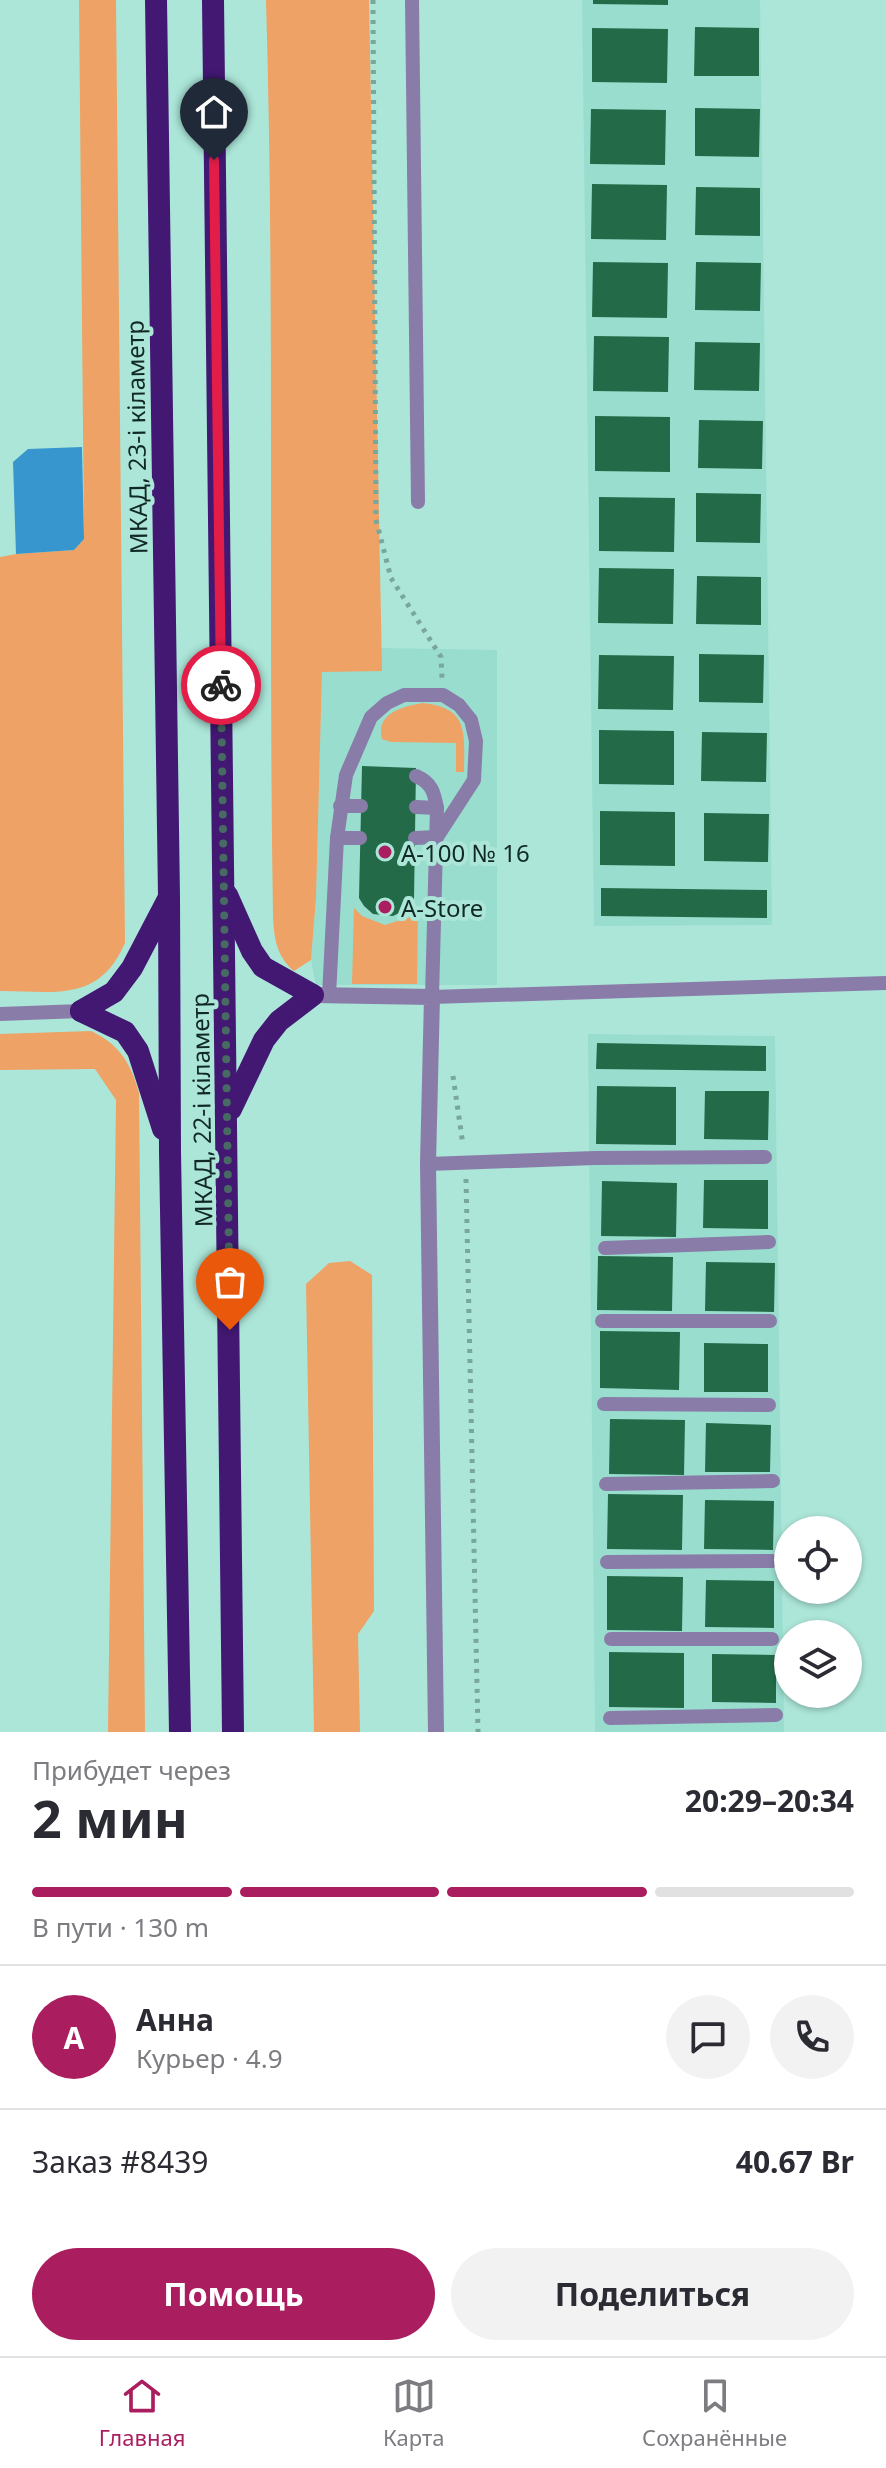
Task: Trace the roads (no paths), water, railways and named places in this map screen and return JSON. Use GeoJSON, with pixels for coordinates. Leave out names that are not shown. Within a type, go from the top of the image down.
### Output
{"type":"FeatureCollection","features":[{"type":"Feature","properties":{"kind":"highway","name":"МКАД, 23-і кіламетр"},"geometry":{"type":"LineString","coordinates":[[156,0],[169,873]]}},
{"type":"Feature","properties":{"kind":"highway"},"geometry":{"type":"LineString","coordinates":[[213,0],[223,879],[252,951],[263,967],[321,996]]}},
{"type":"Feature","properties":{"kind":"highway","name":"МКАД, 22-і кіламетр"},"geometry":{"type":"LineString","coordinates":[[169,873],[170,1152],[180,1732]]}},
{"type":"Feature","properties":{"kind":"highway","name":"МКАД, 22-і кіламетр"},"geometry":{"type":"LineString","coordinates":[[223,879],[233,1732]]}},
{"type":"Feature","properties":{"kind":"highway"},"geometry":{"type":"LineString","coordinates":[[81,1011],[114,992],[132,968],[169,897]]}},
{"type":"Feature","properties":{"kind":"highway"},"geometry":{"type":"LineString","coordinates":[[227,1117],[264,1040],[279,1021],[321,996]]}},
{"type":"Feature","properties":{"kind":"highway"},"geometry":{"type":"LineString","coordinates":[[81,1011],[125,1032],[138,1051],[170,1152]]}},
{"type":"Feature","properties":{"kind":"street"},"geometry":{"type":"LineString","coordinates":[[321,996],[432,997],[428,1164],[436,1732]]}},
{"type":"Feature","properties":{"kind":"lane"},"geometry":{"type":"LineString","coordinates":[[412,0],[418,502]]}},
{"type":"Feature","properties":{"kind":"lane"},"geometry":{"type":"LineString","coordinates":[[321,996],[340,806],[354,776],[371,717],[387,703],[404,695],[443,695],[459,705],[471,720],[476,741],[474,780],[437,837]]}},
{"type":"Feature","properties":{"kind":"lane"},"geometry":{"type":"LineString","coordinates":[[416,776],[433,788],[437,808],[432,997],[886,983]]}},
{"type":"Feature","properties":{"kind":"lane"},"geometry":{"type":"LineString","coordinates":[[340,806],[361,806]]}},
{"type":"Feature","properties":{"kind":"lane"},"geometry":{"type":"LineString","coordinates":[[416,807],[437,808]]}},
{"type":"Feature","properties":{"kind":"lane"},"geometry":{"type":"LineString","coordinates":[[415,838],[437,837]]}},
{"type":"Feature","properties":{"kind":"lane"},"geometry":{"type":"LineString","coordinates":[[337,838],[360,838]]}},
{"type":"Feature","properties":{"kind":"lane"},"geometry":{"type":"LineString","coordinates":[[0,1014],[81,1011]]}},
{"type":"Feature","properties":{"kind":"lane"},"geometry":{"type":"LineString","coordinates":[[428,1164],[595,1158],[765,1157]]}},
{"type":"Feature","properties":{"kind":"lane"},"geometry":{"type":"LineString","coordinates":[[605,1248],[769,1242]]}},
{"type":"Feature","properties":{"kind":"lane"},"geometry":{"type":"LineString","coordinates":[[602,1321],[770,1321]]}},
{"type":"Feature","properties":{"kind":"lane"},"geometry":{"type":"LineString","coordinates":[[604,1404],[769,1405]]}},
{"type":"Feature","properties":{"kind":"lane"},"geometry":{"type":"LineString","coordinates":[[606,1484],[773,1481]]}},
{"type":"Feature","properties":{"kind":"lane"},"geometry":{"type":"LineString","coordinates":[[607,1562],[772,1561]]}},
{"type":"Feature","properties":{"kind":"lane"},"geometry":{"type":"LineString","coordinates":[[611,1639],[772,1639]]}},
{"type":"Feature","properties":{"kind":"lane"},"geometry":{"type":"LineString","coordinates":[[610,1718],[776,1715]]}},
{"type":"Feature","properties":{"kind":"water"},"geometry":{"type":"Polygon","coordinates":[[[82,447],[84,539],[74,550],[16,554],[13,462],[28,449],[82,447]]]}},
{"type":"Feature","properties":{"kind":"place","name":"А-100 № 16"},"geometry":{"type":"Point","coordinates":[385,852]}},
{"type":"Feature","properties":{"kind":"place","name":"A-Store"},"geometry":{"type":"Point","coordinates":[385,907]}}]}
